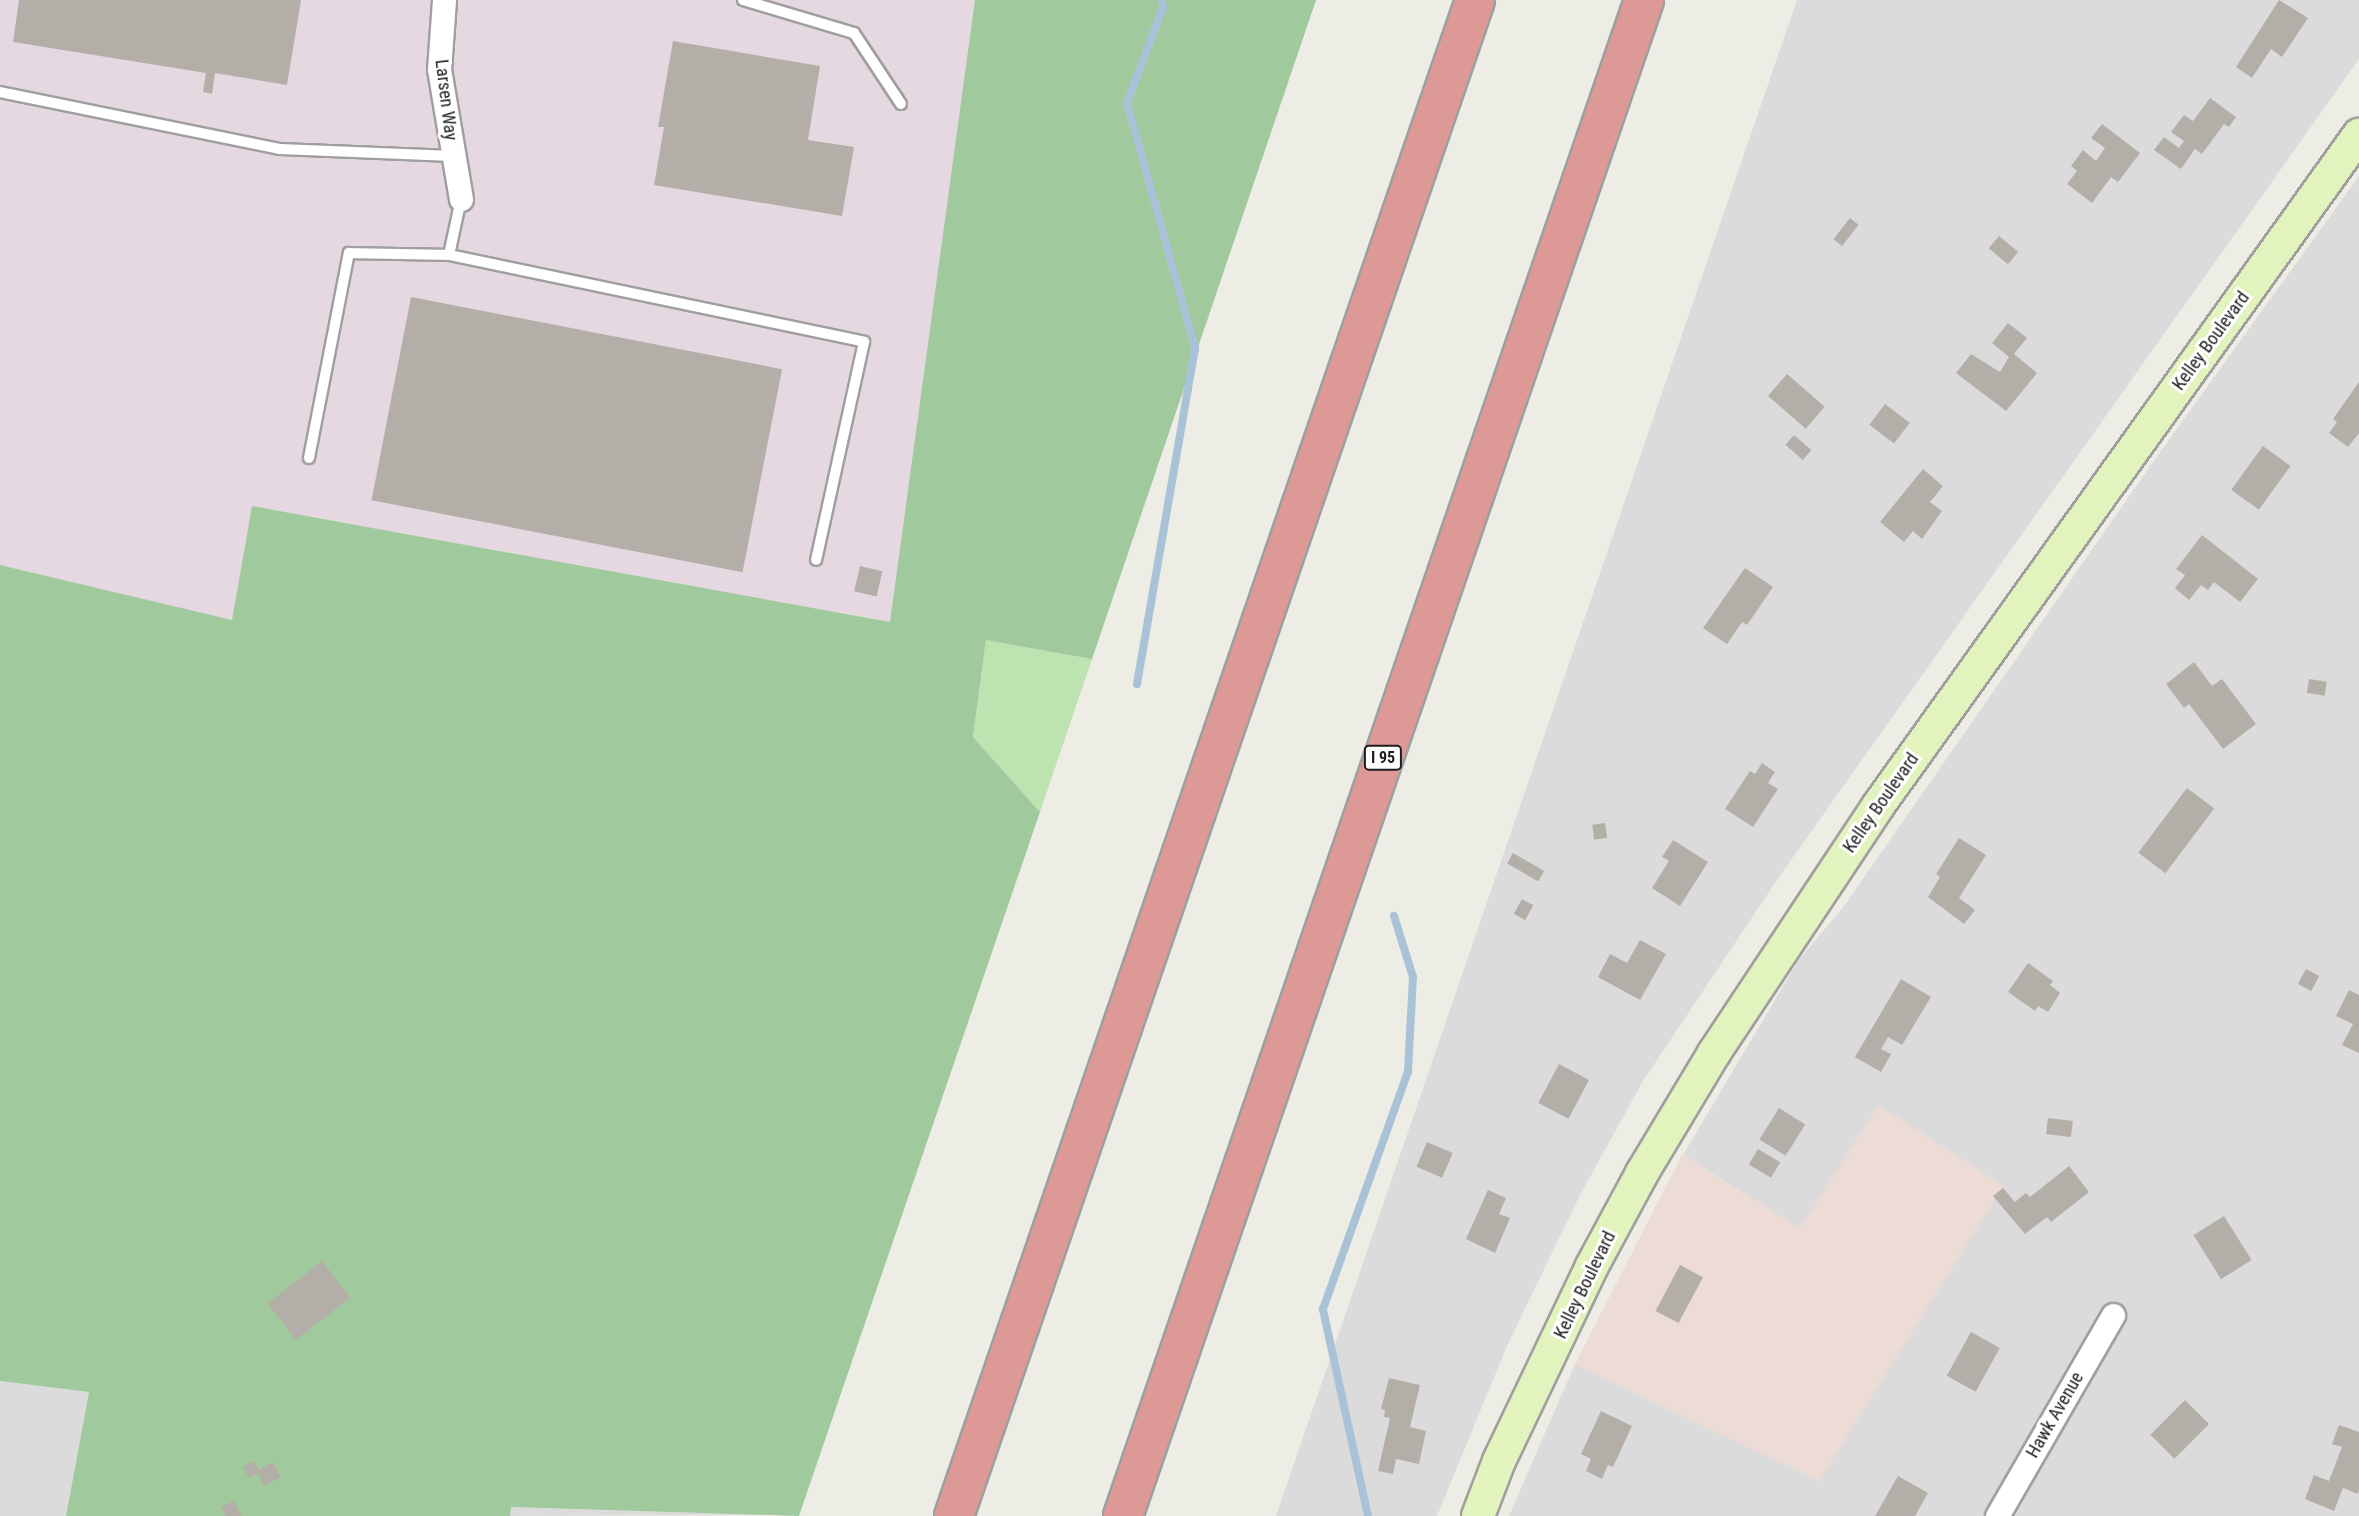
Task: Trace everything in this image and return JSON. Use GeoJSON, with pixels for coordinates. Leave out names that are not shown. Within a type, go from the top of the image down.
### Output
{"type":"FeatureCollection","features":[{"type":"Feature","properties":{"kind":"highway"},"geometry":{"type":"LineString","coordinates":[[954,1516],[1475,0]]}},
{"type":"Feature","properties":{"kind":"highway","name":"I 95"},"geometry":{"type":"LineString","coordinates":[[1123,1516],[1644,0]]}},
{"type":"Feature","properties":{"kind":"main road","name":"Kelley Boulevard"},"geometry":{"type":"LineString","coordinates":[[1478,1516],[1499,1461],[1592,1266],[1642,1173],[1714,1053],[1878,806],[2359,135]]}},
{"type":"Feature","properties":{"kind":"street","name":"Larsen Way"},"geometry":{"type":"LineString","coordinates":[[444,0],[439,69],[461,199]]}},
{"type":"Feature","properties":{"kind":"street","name":"Hawk Avenue"},"geometry":{"type":"LineString","coordinates":[[1997,1516],[2113,1315]]}},
{"type":"Feature","properties":{"kind":"lane"},"geometry":{"type":"LineString","coordinates":[[743,0],[854,33],[901,104]]}},
{"type":"Feature","properties":{"kind":"lane"},"geometry":{"type":"LineString","coordinates":[[0,92],[279,149],[454,156]]}},
{"type":"Feature","properties":{"kind":"lane"},"geometry":{"type":"LineString","coordinates":[[449,255],[461,199]]}},
{"type":"Feature","properties":{"kind":"lane"},"geometry":{"type":"LineString","coordinates":[[309,458],[349,253],[449,255],[864,342],[816,561]]}},
{"type":"Feature","properties":{"kind":"shaded area"},"geometry":{"type":"Polygon","coordinates":[[[0,0],[1316,0],[1092,659],[252,506],[232,621],[0,565],[0,0]]]}},
{"type":"Feature","properties":{"kind":"shaded area"},"geometry":{"type":"Polygon","coordinates":[[[1797,0],[2359,0],[2359,59],[1779,877],[1643,1081],[1579,1197],[1507,1346],[1437,1516],[1276,1516],[1797,0]]]}},
{"type":"Feature","properties":{"kind":"shaded area"},"geometry":{"type":"Polygon","coordinates":[[[2359,176],[2359,1516],[1509,1516],[1575,1364],[1820,1481],[1800,1229],[1683,1155],[1798,961],[1844,906],[2153,462],[2359,176]]]}},
{"type":"Feature","properties":{"kind":"shaded area"},"geometry":{"type":"Polygon","coordinates":[[[1879,1105],[2003,1186],[1819,1481],[1575,1364],[1682,1155],[1800,1228],[1879,1105]]]}},
{"type":"Feature","properties":{"kind":"shaded area"},"geometry":{"type":"Polygon","coordinates":[[[0,1381],[89,1392],[66,1516],[0,1516],[0,1381]]]}},
{"type":"Feature","properties":{"kind":"shaded area"},"geometry":{"type":"Polygon","coordinates":[[[510,1507],[759,1515],[510,1516],[510,1507]]]}},
{"type":"Feature","properties":{"kind":"green space"},"geometry":{"type":"Polygon","coordinates":[[[975,0],[1316,0],[1092,659],[986,640],[973,737],[1040,812],[799,1516],[511,1507],[510,1516],[66,1516],[89,1392],[0,1381],[0,565],[232,620],[252,506],[890,622],[975,0]]]}},
{"type":"Feature","properties":{"kind":"green space"},"geometry":{"type":"Polygon","coordinates":[[[986,640],[1092,659],[1040,812],[973,737],[986,640]]]}},
{"type":"Feature","properties":{"kind":"building"},"geometry":{"type":"Polygon","coordinates":[[[19,0],[301,0],[287,85],[215,73],[212,94],[203,92],[206,73],[13,42],[19,0]]]}},
{"type":"Feature","properties":{"kind":"building"},"geometry":{"type":"Polygon","coordinates":[[[2279,0],[2308,18],[2282,57],[2271,49],[2252,78],[2236,67],[2279,0]]]}},
{"type":"Feature","properties":{"kind":"building"},"geometry":{"type":"Polygon","coordinates":[[[673,41],[820,66],[808,140],[854,147],[842,216],[654,185],[664,127],[658,127],[673,41]]]}},
{"type":"Feature","properties":{"kind":"building"},"geometry":{"type":"Polygon","coordinates":[[[2210,98],[2236,117],[2229,127],[2224,124],[2202,154],[2195,149],[2181,169],[2154,150],[2164,137],[2179,148],[2184,141],[2171,132],[2184,115],[2193,121],[2210,98]]]}},
{"type":"Feature","properties":{"kind":"building"},"geometry":{"type":"Polygon","coordinates":[[[2102,124],[2140,153],[2118,182],[2111,177],[2092,203],[2067,184],[2077,171],[2071,166],[2083,150],[2096,161],[2105,148],[2091,138],[2102,124]]]}},
{"type":"Feature","properties":{"kind":"building"},"geometry":{"type":"Polygon","coordinates":[[[1850,218],[1859,225],[1842,246],[1833,239],[1850,218]]]}},
{"type":"Feature","properties":{"kind":"building"},"geometry":{"type":"Polygon","coordinates":[[[1999,236],[2018,252],[2008,264],[1989,248],[1999,236]]]}},
{"type":"Feature","properties":{"kind":"building"},"geometry":{"type":"Polygon","coordinates":[[[411,297],[782,369],[743,572],[372,500],[411,297]]]}},
{"type":"Feature","properties":{"kind":"building"},"geometry":{"type":"Polygon","coordinates":[[[2008,323],[2027,338],[2014,354],[2037,373],[2006,411],[1956,373],[1971,354],[2000,372],[2009,357],[1992,343],[2008,323]]]}},
{"type":"Feature","properties":{"kind":"building"},"geometry":{"type":"Polygon","coordinates":[[[1787,374],[1825,407],[1806,429],[1768,396],[1787,374]]]}},
{"type":"Feature","properties":{"kind":"building"},"geometry":{"type":"Polygon","coordinates":[[[2359,382],[2359,433],[2348,447],[2329,433],[2337,422],[2333,419],[2359,382]]]}},
{"type":"Feature","properties":{"kind":"building"},"geometry":{"type":"Polygon","coordinates":[[[1885,404],[1910,423],[1894,443],[1869,425],[1885,404]]]}},
{"type":"Feature","properties":{"kind":"building"},"geometry":{"type":"Polygon","coordinates":[[[1794,435],[1811,450],[1803,460],[1785,445],[1794,435]]]}},
{"type":"Feature","properties":{"kind":"building"},"geometry":{"type":"Polygon","coordinates":[[[2263,446],[2291,466],[2259,510],[2231,490],[2263,446]]]}},
{"type":"Feature","properties":{"kind":"building"},"geometry":{"type":"Polygon","coordinates":[[[1923,469],[1943,486],[1930,502],[1942,511],[1922,539],[1913,531],[1904,542],[1880,522],[1923,469]]]}},
{"type":"Feature","properties":{"kind":"building"},"geometry":{"type":"Polygon","coordinates":[[[2202,535],[2258,579],[2240,602],[2214,582],[2208,590],[2201,585],[2189,600],[2175,588],[2185,575],[2176,569],[2202,535]]]}},
{"type":"Feature","properties":{"kind":"building"},"geometry":{"type":"Polygon","coordinates":[[[860,566],[882,571],[877,597],[854,591],[860,566]]]}},
{"type":"Feature","properties":{"kind":"building"},"geometry":{"type":"Polygon","coordinates":[[[1745,568],[1773,587],[1747,625],[1742,622],[1727,644],[1703,628],[1745,568]]]}},
{"type":"Feature","properties":{"kind":"building"},"geometry":{"type":"Polygon","coordinates":[[[2194,662],[2212,686],[2222,679],[2256,724],[2223,749],[2189,704],[2184,708],[2166,684],[2194,662]]]}},
{"type":"Feature","properties":{"kind":"building"},"geometry":{"type":"Polygon","coordinates":[[[2309,679],[2327,682],[2325,696],[2307,693],[2309,679]]]}},
{"type":"Feature","properties":{"kind":"building"},"geometry":{"type":"Polygon","coordinates":[[[1762,763],[1775,772],[1768,783],[1778,789],[1753,827],[1725,809],[1750,771],[1755,774],[1762,763]]]}},
{"type":"Feature","properties":{"kind":"building"},"geometry":{"type":"Polygon","coordinates":[[[2187,788],[2214,808],[2165,873],[2138,853],[2187,788]]]}},
{"type":"Feature","properties":{"kind":"building"},"geometry":{"type":"Polygon","coordinates":[[[1605,823],[1607,838],[1594,840],[1592,825],[1605,823]]]}},
{"type":"Feature","properties":{"kind":"building"},"geometry":{"type":"Polygon","coordinates":[[[1959,838],[1986,855],[1959,898],[1975,910],[1964,924],[1928,897],[1940,877],[1936,874],[1959,838]]]}},
{"type":"Feature","properties":{"kind":"building"},"geometry":{"type":"Polygon","coordinates":[[[1673,840],[1708,862],[1680,906],[1652,888],[1669,861],[1662,857],[1673,840]]]}},
{"type":"Feature","properties":{"kind":"building"},"geometry":{"type":"Polygon","coordinates":[[[1513,853],[1544,871],[1538,881],[1507,863],[1513,853]]]}},
{"type":"Feature","properties":{"kind":"building"},"geometry":{"type":"Polygon","coordinates":[[[1522,899],[1533,905],[1525,920],[1514,914],[1522,899]]]}},
{"type":"Feature","properties":{"kind":"building"},"geometry":{"type":"Polygon","coordinates":[[[1640,940],[1666,954],[1640,1000],[1598,977],[1610,954],[1627,963],[1640,940]]]}},
{"type":"Feature","properties":{"kind":"building"},"geometry":{"type":"Polygon","coordinates":[[[2028,963],[2053,981],[2050,985],[2060,993],[2048,1012],[2038,1006],[2035,1011],[2008,992],[2028,963]]]}},
{"type":"Feature","properties":{"kind":"building"},"geometry":{"type":"Polygon","coordinates":[[[2306,969],[2319,976],[2311,991],[2298,984],[2306,969]]]}},
{"type":"Feature","properties":{"kind":"building"},"geometry":{"type":"Polygon","coordinates":[[[1901,979],[1931,997],[1902,1045],[1888,1037],[1881,1049],[1891,1054],[1881,1072],[1855,1057],[1901,979]]]}},
{"type":"Feature","properties":{"kind":"building"},"geometry":{"type":"Polygon","coordinates":[[[2349,990],[2359,995],[2359,1053],[2342,1045],[2353,1024],[2336,1016],[2349,990]]]}},
{"type":"Feature","properties":{"kind":"building"},"geometry":{"type":"Polygon","coordinates":[[[1559,1064],[1589,1080],[1568,1119],[1538,1103],[1559,1064]]]}},
{"type":"Feature","properties":{"kind":"building"},"geometry":{"type":"Polygon","coordinates":[[[1779,1108],[1805,1124],[1786,1156],[1759,1139],[1779,1108]]]}},
{"type":"Feature","properties":{"kind":"building"},"geometry":{"type":"Polygon","coordinates":[[[2048,1118],[2073,1121],[2071,1137],[2046,1134],[2048,1118]]]}},
{"type":"Feature","properties":{"kind":"building"},"geometry":{"type":"Polygon","coordinates":[[[1427,1142],[1453,1153],[1442,1178],[1416,1167],[1427,1142]]]}},
{"type":"Feature","properties":{"kind":"building"},"geometry":{"type":"Polygon","coordinates":[[[1758,1149],[1780,1162],[1771,1178],[1749,1164],[1758,1149]]]}},
{"type":"Feature","properties":{"kind":"building"},"geometry":{"type":"Polygon","coordinates":[[[2069,1166],[2089,1192],[2051,1222],[2047,1217],[2025,1234],[1993,1196],[2003,1188],[2015,1202],[2026,1193],[2030,1197],[2069,1166]]]}},
{"type":"Feature","properties":{"kind":"building"},"geometry":{"type":"Polygon","coordinates":[[[1488,1190],[1506,1198],[1499,1214],[1510,1218],[1495,1253],[1466,1239],[1488,1190]]]}},
{"type":"Feature","properties":{"kind":"building"},"geometry":{"type":"Polygon","coordinates":[[[2224,1216],[2252,1260],[2221,1279],[2193,1235],[2224,1216]]]}},
{"type":"Feature","properties":{"kind":"building"},"geometry":{"type":"Polygon","coordinates":[[[322,1261],[350,1297],[296,1340],[268,1303],[322,1261]]]}},
{"type":"Feature","properties":{"kind":"building"},"geometry":{"type":"Polygon","coordinates":[[[1680,1265],[1703,1277],[1679,1323],[1656,1311],[1680,1265]]]}},
{"type":"Feature","properties":{"kind":"building"},"geometry":{"type":"Polygon","coordinates":[[[1971,1332],[2000,1348],[1976,1392],[1947,1376],[1971,1332]]]}},
{"type":"Feature","properties":{"kind":"building"},"geometry":{"type":"Polygon","coordinates":[[[1389,1378],[1420,1385],[1410,1427],[1426,1431],[1419,1464],[1396,1459],[1393,1474],[1378,1471],[1390,1418],[1384,1417],[1385,1410],[1381,1409],[1389,1378]]]}},
{"type":"Feature","properties":{"kind":"building"},"geometry":{"type":"Polygon","coordinates":[[[2185,1400],[2209,1424],[2174,1459],[2150,1435],[2185,1400]]]}},
{"type":"Feature","properties":{"kind":"building"},"geometry":{"type":"Polygon","coordinates":[[[1601,1411],[1632,1426],[1613,1467],[1608,1465],[1602,1479],[1586,1471],[1591,1459],[1581,1454],[1601,1411]]]}},
{"type":"Feature","properties":{"kind":"building"},"geometry":{"type":"Polygon","coordinates":[[[2339,1425],[2359,1432],[2359,1490],[2358,1494],[2343,1488],[2334,1511],[2305,1499],[2314,1475],[2329,1481],[2342,1447],[2332,1444],[2339,1425]]]}},
{"type":"Feature","properties":{"kind":"building"},"geometry":{"type":"Polygon","coordinates":[[[254,1461],[259,1470],[273,1462],[281,1477],[264,1486],[258,1473],[249,1478],[243,1467],[254,1461]]]}},
{"type":"Feature","properties":{"kind":"building"},"geometry":{"type":"Polygon","coordinates":[[[1898,1476],[1928,1493],[1915,1516],[1875,1516],[1898,1476]]]}},
{"type":"Feature","properties":{"kind":"building"},"geometry":{"type":"Polygon","coordinates":[[[234,1501],[241,1516],[225,1516],[221,1507],[234,1501]]]}},
{"type":"Feature","properties":{"kind":"waterway"},"geometry":{"type":"LineString","coordinates":[[1137,684],[1195,348],[1127,103],[1163,7],[1162,0]]}},
{"type":"Feature","properties":{"kind":"waterway"},"geometry":{"type":"LineString","coordinates":[[1368,1516],[1323,1309],[1408,1072],[1413,977],[1394,916]]}}]}
